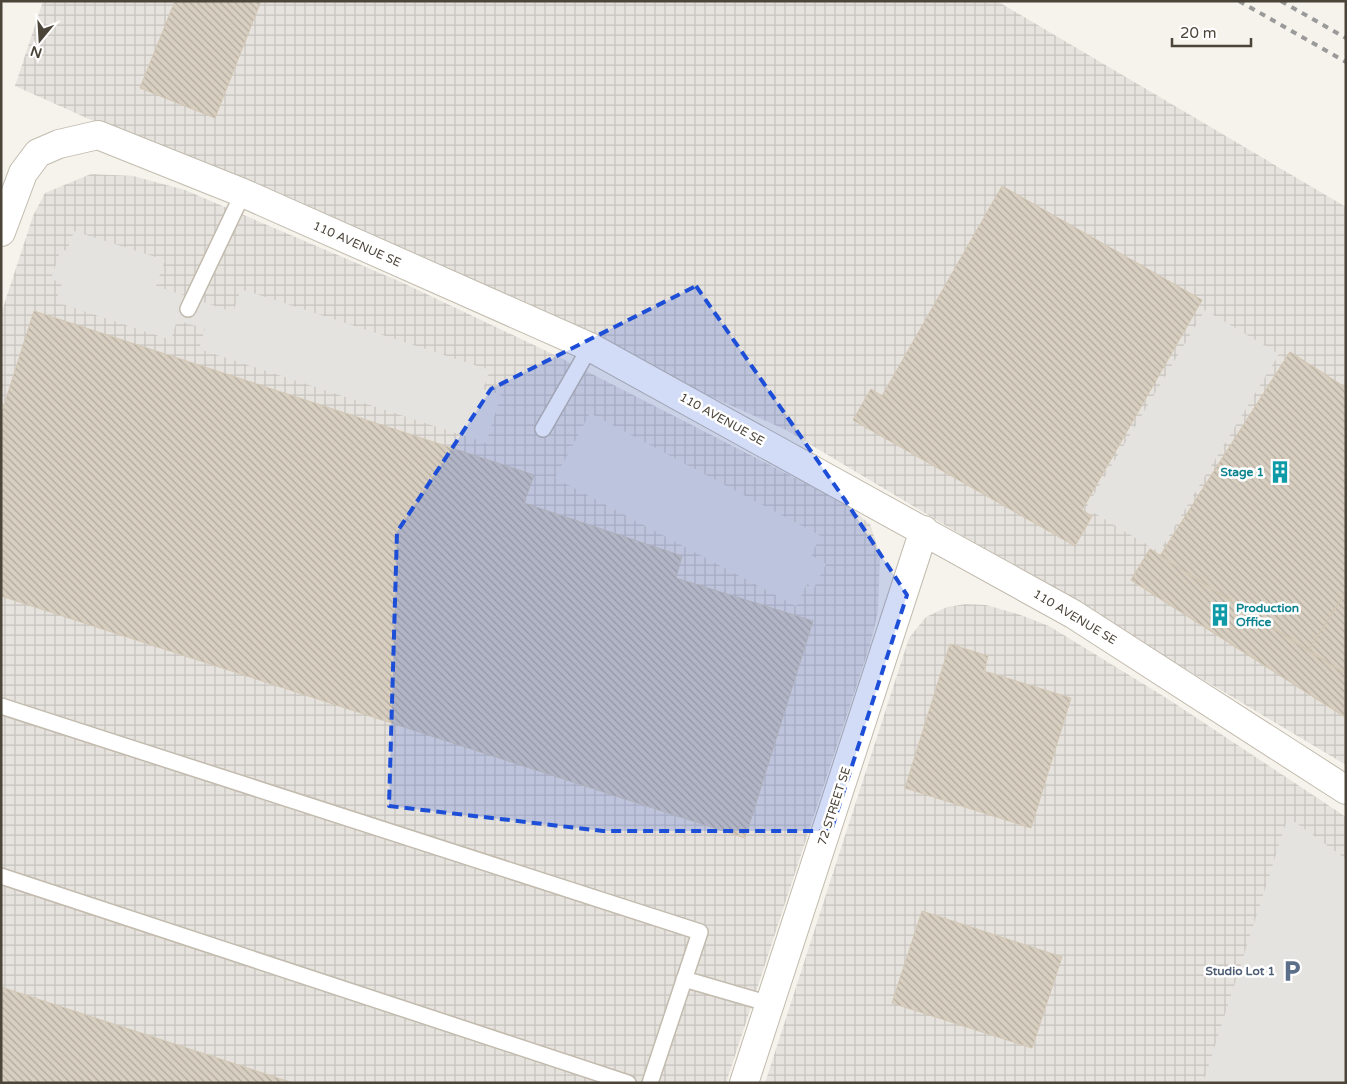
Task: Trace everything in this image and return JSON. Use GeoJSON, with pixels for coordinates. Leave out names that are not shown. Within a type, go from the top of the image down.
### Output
{"type":"FeatureCollection","features":[{"type":"Feature","properties":{"kind":"street","name":"110 AVENUE SE"},"geometry":{"type":"LineString","coordinates":[[1,232],[23,173],[38,153],[60,144],[98,135],[243,194],[590,347],[1073,614],[1346,790]]}},
{"type":"Feature","properties":{"kind":"street","name":"72 STREET SE"},"geometry":{"type":"LineString","coordinates":[[744,1083],[924,530]]}},
{"type":"Feature","properties":{"kind":"lane"},"geometry":{"type":"LineString","coordinates":[[188,309],[243,194]]}},
{"type":"Feature","properties":{"kind":"lane"},"geometry":{"type":"LineString","coordinates":[[543,429],[590,347]]}},
{"type":"Feature","properties":{"kind":"lane"},"geometry":{"type":"LineString","coordinates":[[1,706],[700,932],[650,1083]]}},
{"type":"Feature","properties":{"kind":"lane"},"geometry":{"type":"LineString","coordinates":[[1,876],[628,1083]]}},
{"type":"Feature","properties":{"kind":"lane"},"geometry":{"type":"LineString","coordinates":[[684,979],[770,1004]]}},
{"type":"Feature","properties":{"kind":"highlighted area"},"geometry":{"type":"Polygon","coordinates":[[[696,286],[845,500],[907,595],[831,831],[603,831],[389,806],[397,532],[491,389],[696,286]]]}},
{"type":"Feature","properties":{"kind":"shaded area"},"geometry":{"type":"Polygon","coordinates":[[[43,1],[997,1],[1346,207],[1346,765],[786,430],[15,86],[43,1]]]}},
{"type":"Feature","properties":{"kind":"shaded area"},"geometry":{"type":"Polygon","coordinates":[[[91,174],[133,176],[185,190],[401,282],[555,355],[842,502],[870,524],[880,555],[878,612],[870,645],[726,1083],[1,1083],[1,314],[33,216],[45,193],[91,174]]]}},
{"type":"Feature","properties":{"kind":"shaded area"},"geometry":{"type":"Polygon","coordinates":[[[74,231],[165,260],[156,286],[233,312],[241,289],[490,370],[483,389],[501,395],[486,443],[199,349],[205,329],[177,320],[171,340],[56,302],[62,283],[51,279],[61,249],[67,251],[74,231]]]}},
{"type":"Feature","properties":{"kind":"shaded area"},"geometry":{"type":"Polygon","coordinates":[[[1205,310],[1279,354],[1159,552],[1086,508],[1205,310]]]}},
{"type":"Feature","properties":{"kind":"shaded area"},"geometry":{"type":"Polygon","coordinates":[[[590,413],[821,536],[811,555],[826,564],[814,588],[807,584],[796,606],[555,478],[590,413]]]}},
{"type":"Feature","properties":{"kind":"shaded area"},"geometry":{"type":"Polygon","coordinates":[[[966,604],[986,605],[1018,614],[1049,626],[1168,699],[1346,817],[1346,1083],[765,1083],[909,638],[926,617],[947,607],[966,604]]]}},
{"type":"Feature","properties":{"kind":"shaded area","name":"Studio Lot 1"},"geometry":{"type":"Polygon","coordinates":[[[1288,817],[1346,859],[1346,1083],[1203,1083],[1288,817]]]}},
{"type":"Feature","properties":{"kind":"building"},"geometry":{"type":"Polygon","coordinates":[[[175,1],[261,1],[215,118],[140,88],[175,1]]]}},
{"type":"Feature","properties":{"kind":"building"},"geometry":{"type":"Polygon","coordinates":[[[1002,186],[1202,300],[1082,510],[1092,516],[1075,546],[853,420],[871,389],[882,396],[1002,186]]]}},
{"type":"Feature","properties":{"kind":"building"},"geometry":{"type":"Polygon","coordinates":[[[34,311],[534,475],[524,503],[682,556],[676,578],[813,621],[745,838],[1,596],[1,415],[34,311]]]}},
{"type":"Feature","properties":{"kind":"building","name":"Stage 1"},"geometry":{"type":"Polygon","coordinates":[[[1290,352],[1346,388],[1345,717],[1131,580],[1150,549],[1160,556],[1290,352]]]}},
{"type":"Feature","properties":{"kind":"building","name":"Stage 1"},"geometry":{"type":"Polygon","coordinates":[[[1290,352],[1346,388],[1346,592],[1308,651],[1160,556],[1290,352]]]}},
{"type":"Feature","properties":{"kind":"building","name":"Production Office"},"geometry":{"type":"Polygon","coordinates":[[[1150,549],[1346,674],[1345,717],[1131,580],[1150,549]]]}},
{"type":"Feature","properties":{"kind":"building"},"geometry":{"type":"Polygon","coordinates":[[[1346,592],[1346,674],[1308,651],[1346,592]]]}},
{"type":"Feature","properties":{"kind":"building"},"geometry":{"type":"Polygon","coordinates":[[[950,644],[988,656],[984,671],[1071,698],[1031,828],[905,788],[950,644]]]}},
{"type":"Feature","properties":{"kind":"building"},"geometry":{"type":"Polygon","coordinates":[[[922,911],[1062,957],[1032,1048],[892,1003],[922,911]]]}},
{"type":"Feature","properties":{"kind":"building"},"geometry":{"type":"Polygon","coordinates":[[[1,987],[293,1083],[1,1083],[1,987]]]}},
{"type":"Feature","properties":{"kind":"railway"},"geometry":{"type":"LineString","coordinates":[[1239,1],[1346,62]]}},
{"type":"Feature","properties":{"kind":"railway"},"geometry":{"type":"LineString","coordinates":[[1281,1],[1346,38]]}},
{"type":"Feature","properties":{"kind":"place","name":"Stage 1"},"geometry":{"type":"Point","coordinates":[1280,472]}},
{"type":"Feature","properties":{"kind":"place","name":"Production Office"},"geometry":{"type":"Point","coordinates":[1220,615]}},
{"type":"Feature","properties":{"kind":"place","name":"Studio Lot 1"},"geometry":{"type":"Point","coordinates":[1292,971]}}]}
